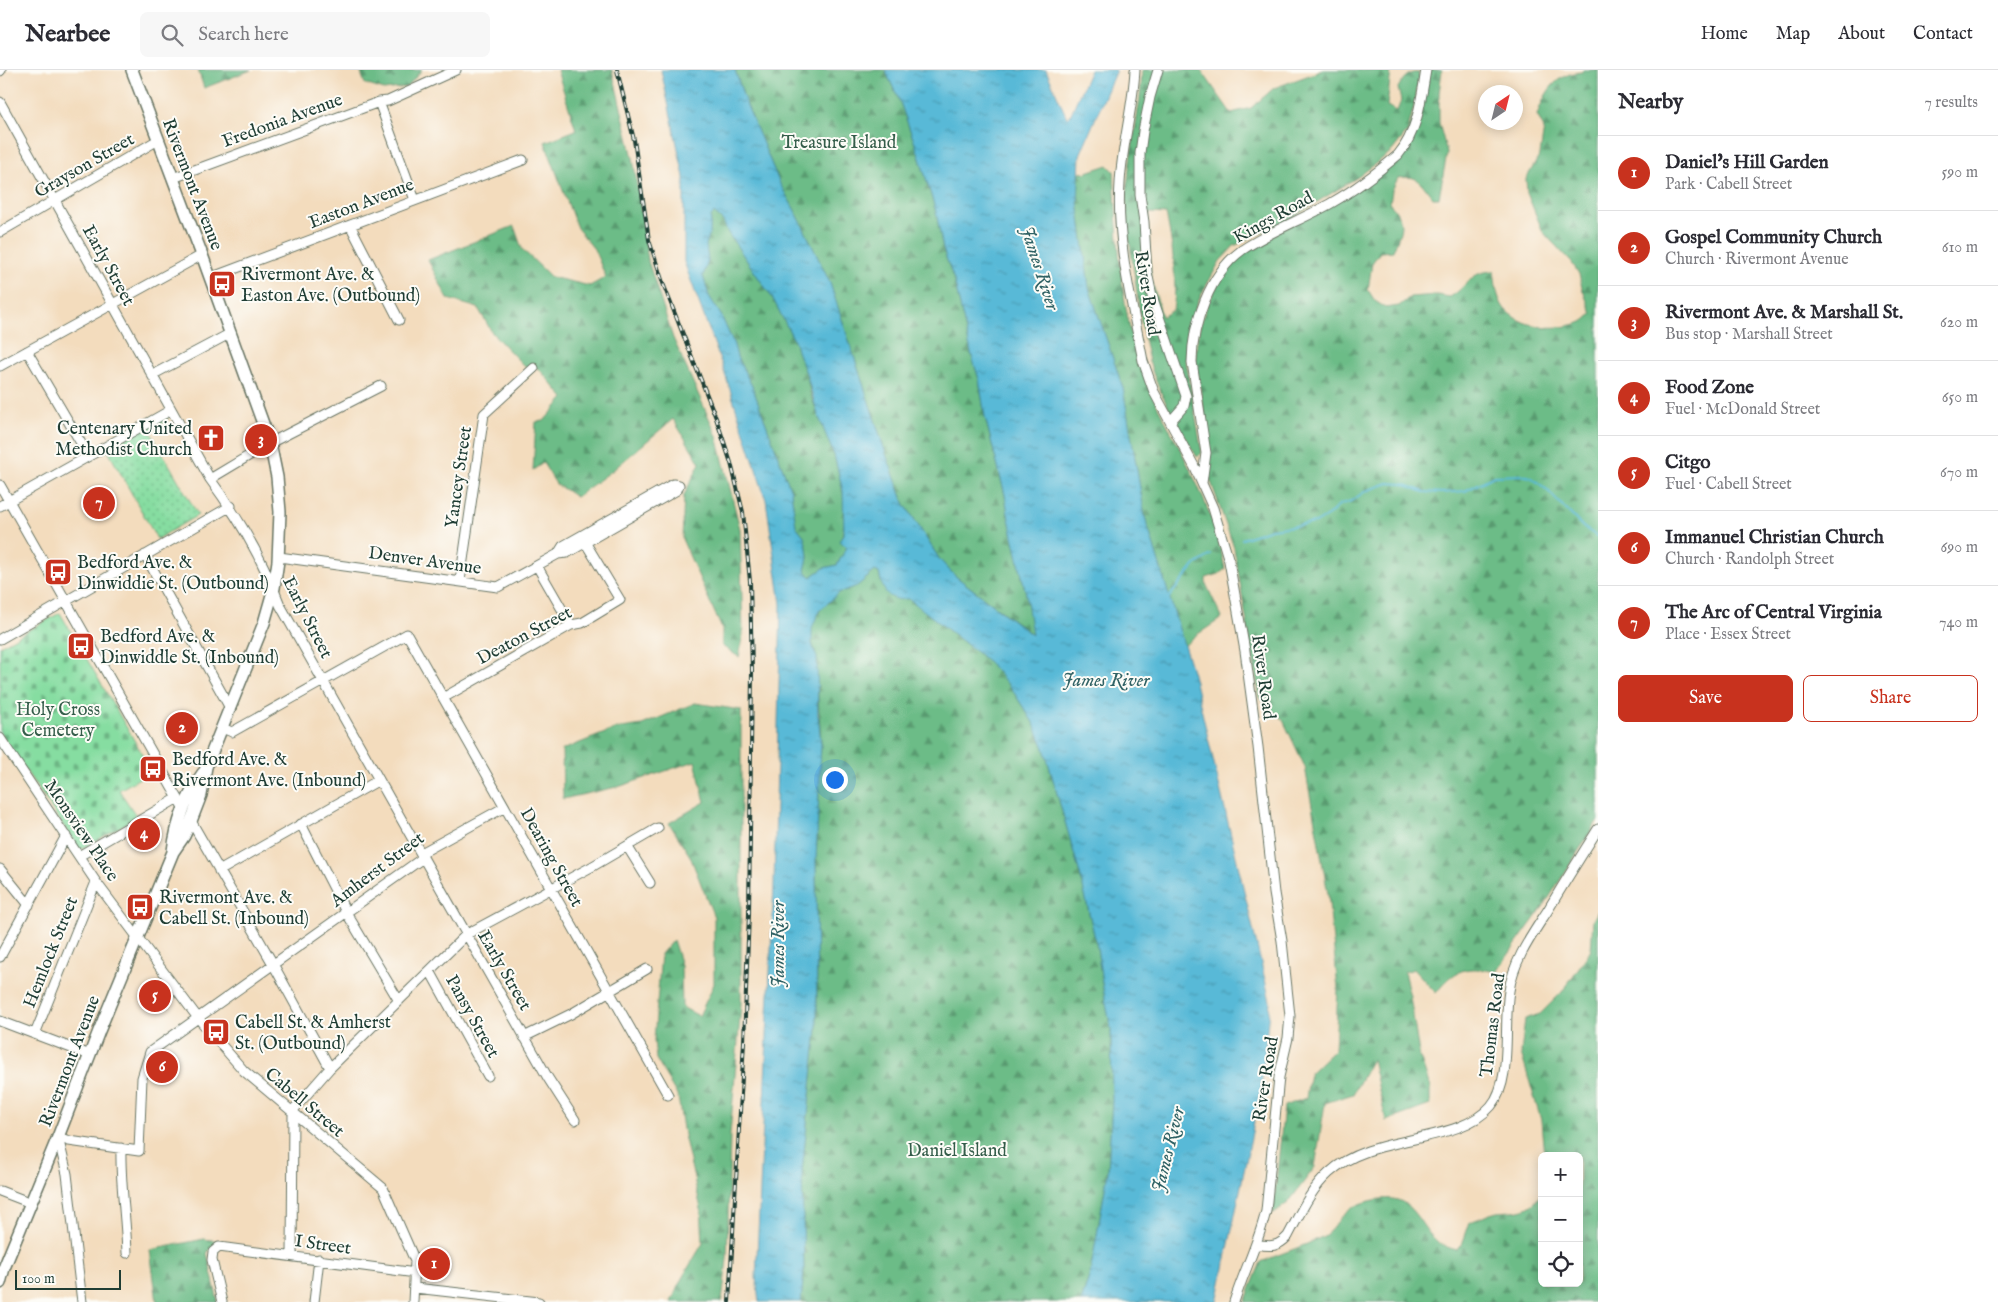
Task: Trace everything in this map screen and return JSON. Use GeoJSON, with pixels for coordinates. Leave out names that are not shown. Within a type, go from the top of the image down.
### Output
{"type":"FeatureCollection","features":[{"type":"Feature","properties":{"kind":"main road","name":"Rivermont Avenue"},"geometry":{"type":"LineString","coordinates":[[132,70],[231,333],[270,443],[278,477],[280,512],[279,557],[274,588],[264,623],[204,771],[194,786],[184,809],[175,832],[173,852]]}},
{"type":"Feature","properties":{"kind":"main road","name":"Rivermont Avenue"},"geometry":{"type":"LineString","coordinates":[[0,1284],[2,1269],[31,1203],[173,852],[191,821],[201,795],[204,771]]}},
{"type":"Feature","properties":{"kind":"street","name":"Fredonia Avenue"},"geometry":{"type":"LineString","coordinates":[[173,178],[378,102],[388,101],[456,70]]}},
{"type":"Feature","properties":{"kind":"street","name":"River Road"},"geometry":{"type":"LineString","coordinates":[[1135,70],[1134,93],[1120,183],[1122,233],[1143,360],[1154,392],[1202,483],[1222,534],[1237,604],[1258,747],[1290,1016],[1288,1038],[1279,1077],[1266,1211],[1256,1244],[1243,1273],[1234,1302]]}},
{"type":"Feature","properties":{"kind":"street"},"geometry":{"type":"LineString","coordinates":[[1158,70],[1143,131],[1139,180],[1147,272],[1152,296],[1186,396],[1184,406],[1170,422]]}},
{"type":"Feature","properties":{"kind":"street","name":"Kings Road"},"geometry":{"type":"LineString","coordinates":[[1202,483],[1206,453],[1192,349],[1196,325],[1216,280],[1227,264],[1243,250],[1334,202],[1398,154],[1406,145],[1414,128],[1426,70]]}},
{"type":"Feature","properties":{"kind":"street","name":"Early Street"},"geometry":{"type":"LineString","coordinates":[[0,102],[5,119],[55,200],[210,479],[231,506],[266,568],[280,605],[524,1036],[575,1120]]}},
{"type":"Feature","properties":{"kind":"street"},"geometry":{"type":"LineString","coordinates":[[378,102],[415,200]]}},
{"type":"Feature","properties":{"kind":"street","name":"Grayson Street"},"geometry":{"type":"LineString","coordinates":[[0,232],[158,140]]}},
{"type":"Feature","properties":{"kind":"street","name":"Easton Avenue"},"geometry":{"type":"LineString","coordinates":[[210,278],[524,160]]}},
{"type":"Feature","properties":{"kind":"street"},"geometry":{"type":"LineString","coordinates":[[350,225],[399,320]]}},
{"type":"Feature","properties":{"kind":"street"},"geometry":{"type":"LineString","coordinates":[[0,366],[202,255]]}},
{"type":"Feature","properties":{"kind":"street"},"geometry":{"type":"LineString","coordinates":[[152,375],[231,333]]}},
{"type":"Feature","properties":{"kind":"street"},"geometry":{"type":"LineString","coordinates":[[27,351],[88,455]]}},
{"type":"Feature","properties":{"kind":"street","name":"Yancey Street"},"geometry":{"type":"LineString","coordinates":[[460,582],[484,414],[534,368]]}},
{"type":"Feature","properties":{"kind":"street"},"geometry":{"type":"LineString","coordinates":[[210,479],[270,443],[381,386]]}},
{"type":"Feature","properties":{"kind":"street"},"geometry":{"type":"LineString","coordinates":[[0,506],[171,410]]}},
{"type":"Feature","properties":{"kind":"street","name":"Denver Avenue"},"geometry":{"type":"LineString","coordinates":[[279,557],[498,587],[558,554],[567,553],[677,490],[679,485],[673,484],[563,546],[558,554]]}},
{"type":"Feature","properties":{"kind":"street"},"geometry":{"type":"LineString","coordinates":[[0,485],[184,809]]}},
{"type":"Feature","properties":{"kind":"street"},"geometry":{"type":"LineString","coordinates":[[0,639],[231,506]]}},
{"type":"Feature","properties":{"kind":"street","name":"Deaton Street"},"geometry":{"type":"LineString","coordinates":[[443,698],[571,625],[582,623],[620,600],[585,542]]}},
{"type":"Feature","properties":{"kind":"street"},"geometry":{"type":"LineString","coordinates":[[145,555],[230,708]]}},
{"type":"Feature","properties":{"kind":"street"},"geometry":{"type":"LineString","coordinates":[[538,566],[571,625]]}},
{"type":"Feature","properties":{"kind":"street","name":"Dearing Street"},"geometry":{"type":"LineString","coordinates":[[324,681],[407,634],[668,1095]]}},
{"type":"Feature","properties":{"kind":"street"},"geometry":{"type":"LineString","coordinates":[[222,728],[232,732],[324,681]]}},
{"type":"Feature","properties":{"kind":"street","name":"Monsview Place"},"geometry":{"type":"LineString","coordinates":[[0,738],[96,882],[138,939]]}},
{"type":"Feature","properties":{"kind":"street"},"geometry":{"type":"LineString","coordinates":[[220,871],[379,780]]}},
{"type":"Feature","properties":{"kind":"street"},"geometry":{"type":"LineString","coordinates":[[79,856],[178,798]]}},
{"type":"Feature","properties":{"kind":"street","name":"Amherst Street"},"geometry":{"type":"LineString","coordinates":[[121,1148],[139,1151],[142,1078],[150,1052],[420,860],[425,851],[505,807]]}},
{"type":"Feature","properties":{"kind":"street"},"geometry":{"type":"LineString","coordinates":[[191,821],[330,1068]]}},
{"type":"Feature","properties":{"kind":"street"},"geometry":{"type":"LineString","coordinates":[[301,824],[346,912],[399,1001]]}},
{"type":"Feature","properties":{"kind":"street"},"geometry":{"type":"LineString","coordinates":[[292,1256],[293,1113],[295,1108],[330,1068],[467,934],[658,828]]}},
{"type":"Feature","properties":{"kind":"street","name":"Thomas Road"},"geometry":{"type":"LineString","coordinates":[[1256,1244],[1271,1247],[1282,1243],[1288,1236],[1316,1186],[1330,1171],[1348,1158],[1379,1146],[1450,1130],[1478,1118],[1492,1105],[1503,1079],[1509,992],[1514,969],[1526,946],[1598,829]]}},
{"type":"Feature","properties":{"kind":"street"},"geometry":{"type":"LineString","coordinates":[[0,957],[66,836]]}},
{"type":"Feature","properties":{"kind":"street"},"geometry":{"type":"LineString","coordinates":[[627,846],[650,883]]}},
{"type":"Feature","properties":{"kind":"street"},"geometry":{"type":"LineString","coordinates":[[0,869],[29,905]]}},
{"type":"Feature","properties":{"kind":"street","name":"Hemlock Street"},"geometry":{"type":"LineString","coordinates":[[35,1034],[96,882]]}},
{"type":"Feature","properties":{"kind":"street","name":"Cabell Street"},"geometry":{"type":"LineString","coordinates":[[138,939],[198,1018],[244,1071],[383,1188],[416,1261],[413,1302]]}},
{"type":"Feature","properties":{"kind":"street"},"geometry":{"type":"LineString","coordinates":[[524,1036],[571,1014],[647,969]]}},
{"type":"Feature","properties":{"kind":"street","name":"Pansy Street"},"geometry":{"type":"LineString","coordinates":[[430,971],[488,1076]]}},
{"type":"Feature","properties":{"kind":"street"},"geometry":{"type":"LineString","coordinates":[[0,1021],[90,1055]]}},
{"type":"Feature","properties":{"kind":"street"},"geometry":{"type":"LineString","coordinates":[[58,1137],[69,1141],[121,1148],[120,1168],[125,1209],[127,1253]]}},
{"type":"Feature","properties":{"kind":"street"},"geometry":{"type":"LineString","coordinates":[[58,1137],[67,1174],[82,1302]]}},
{"type":"Feature","properties":{"kind":"street"},"geometry":{"type":"LineString","coordinates":[[0,1192],[31,1203]]}},
{"type":"Feature","properties":{"kind":"street","name":"I Street"},"geometry":{"type":"LineString","coordinates":[[222,1302],[212,1260],[212,1252],[219,1247],[416,1273]]}},
{"type":"Feature","properties":{"kind":"street"},"geometry":{"type":"LineString","coordinates":[[314,1302],[318,1259]]}},
{"type":"Feature","properties":{"kind":"street"},"geometry":{"type":"LineString","coordinates":[[415,1288],[539,1302]]}},
{"type":"Feature","properties":{"kind":"green space"},"geometry":{"type":"Polygon","coordinates":[[[198,70],[251,70],[204,88],[198,70]]]}},
{"type":"Feature","properties":{"kind":"green space"},"geometry":{"type":"Polygon","coordinates":[[[360,70],[422,70],[407,87],[384,90],[365,84],[360,70]]]}},
{"type":"Feature","properties":{"kind":"green space"},"geometry":{"type":"Polygon","coordinates":[[[557,70],[612,70],[633,158],[648,261],[673,338],[717,436],[740,529],[743,634],[739,657],[722,646],[722,629],[682,539],[684,495],[700,463],[673,419],[613,470],[576,497],[556,484],[543,463],[533,470],[536,422],[544,421],[564,398],[540,370],[535,367],[525,367],[493,334],[478,308],[448,299],[428,260],[514,226],[522,249],[551,277],[590,286],[606,277],[594,249],[577,228],[545,142],[576,130],[557,70]]]}},
{"type":"Feature","properties":{"kind":"green space","name":"Treasure Island"},"geometry":{"type":"Polygon","coordinates":[[[735,70],[885,70],[900,102],[919,155],[936,212],[943,249],[954,280],[1005,495],[1033,635],[954,575],[940,560],[904,503],[830,283],[798,216],[780,184],[745,101],[735,70]]]}},
{"type":"Feature","properties":{"kind":"green space"},"geometry":{"type":"Polygon","coordinates":[[[1142,70],[1201,70],[1231,113],[1251,108],[1274,88],[1323,70],[1391,70],[1387,106],[1397,111],[1401,101],[1398,88],[1409,74],[1419,73],[1415,103],[1407,132],[1392,151],[1358,177],[1291,218],[1234,246],[1220,261],[1199,299],[1187,328],[1186,361],[1202,453],[1197,457],[1170,411],[1153,374],[1139,305],[1127,204],[1128,179],[1142,70]],[[1150,213],[1147,219],[1151,278],[1162,317],[1173,310],[1175,288],[1172,249],[1166,214],[1150,213]]]}},
{"type":"Feature","properties":{"kind":"green space"},"geometry":{"type":"Polygon","coordinates":[[[1430,70],[1442,70],[1439,93],[1439,123],[1447,153],[1439,198],[1433,198],[1422,184],[1415,179],[1398,178],[1392,190],[1390,204],[1401,221],[1400,232],[1393,251],[1380,252],[1372,263],[1368,290],[1375,301],[1386,308],[1399,306],[1410,297],[1437,295],[1450,297],[1479,274],[1494,271],[1501,304],[1511,315],[1529,324],[1560,327],[1584,321],[1592,314],[1579,274],[1572,263],[1543,232],[1527,193],[1526,179],[1540,155],[1544,128],[1537,115],[1548,91],[1558,80],[1565,76],[1582,72],[1583,70],[1598,70],[1598,820],[1545,904],[1496,972],[1477,969],[1462,971],[1449,979],[1436,993],[1414,969],[1404,972],[1410,996],[1419,1054],[1430,1087],[1430,1105],[1386,1121],[1372,1059],[1353,1094],[1325,1103],[1315,1167],[1288,1203],[1273,1213],[1284,1106],[1306,1098],[1310,1073],[1335,1049],[1338,988],[1328,894],[1305,767],[1283,720],[1260,699],[1234,548],[1208,473],[1210,452],[1196,362],[1199,331],[1203,316],[1216,288],[1234,263],[1245,252],[1400,157],[1430,70]]]}},
{"type":"Feature","properties":{"kind":"green space"},"geometry":{"type":"Polygon","coordinates":[[[1108,165],[1114,171],[1123,291],[1138,360],[1150,390],[1205,502],[1225,569],[1219,574],[1206,578],[1206,584],[1222,618],[1195,636],[1184,646],[1145,517],[1123,388],[1089,288],[1078,202],[1079,172],[1084,173],[1108,165]]]}},
{"type":"Feature","properties":{"kind":"green space"},"geometry":{"type":"Polygon","coordinates":[[[714,213],[723,221],[728,233],[773,299],[795,342],[806,373],[811,396],[834,455],[843,491],[845,514],[841,544],[845,544],[847,547],[837,565],[824,568],[811,577],[805,570],[808,558],[807,548],[804,536],[796,526],[791,491],[752,386],[737,357],[721,315],[709,296],[703,276],[708,261],[705,245],[710,232],[711,216],[714,213]]]}},
{"type":"Feature","properties":{"kind":"green space"},"geometry":{"type":"Polygon","coordinates":[[[165,416],[168,420],[150,431],[198,515],[157,539],[107,449],[165,416]]]}},
{"type":"Feature","properties":{"kind":"green space","name":"Daniel Island"},"geometry":{"type":"Polygon","coordinates":[[[875,571],[879,573],[881,582],[904,598],[909,599],[989,662],[1011,688],[1034,724],[1044,748],[1080,874],[1097,947],[1111,1029],[1112,1101],[1108,1172],[1090,1274],[1081,1302],[801,1302],[804,1270],[802,1171],[817,1029],[816,861],[821,743],[815,650],[811,634],[815,618],[825,604],[838,593],[864,581],[875,571]]]}},
{"type":"Feature","properties":{"kind":"green space","name":"Holy Cross Cemetery"},"geometry":{"type":"Polygon","coordinates":[[[60,613],[152,771],[119,790],[137,817],[80,850],[0,733],[0,646],[60,613]]]}},
{"type":"Feature","properties":{"kind":"green space"},"geometry":{"type":"Polygon","coordinates":[[[695,703],[741,710],[741,1005],[730,1134],[727,1259],[722,1302],[671,1302],[682,1278],[703,1243],[701,1209],[684,1135],[678,1097],[656,1059],[654,1040],[661,954],[673,940],[681,965],[682,1007],[699,1016],[714,984],[714,917],[690,856],[669,823],[705,802],[695,761],[621,786],[563,799],[562,750],[615,729],[642,725],[695,703]]]}},
{"type":"Feature","properties":{"kind":"green space"},"geometry":{"type":"Polygon","coordinates":[[[1598,911],[1598,1302],[1245,1302],[1261,1262],[1322,1237],[1351,1208],[1366,1202],[1383,1199],[1398,1200],[1404,1203],[1432,1237],[1446,1247],[1457,1250],[1463,1242],[1470,1222],[1497,1212],[1524,1209],[1529,1207],[1538,1198],[1538,1287],[1583,1287],[1583,1152],[1544,1152],[1541,1120],[1521,1053],[1525,1019],[1540,1014],[1562,992],[1591,950],[1593,920],[1598,911]]]}},
{"type":"Feature","properties":{"kind":"green space"},"geometry":{"type":"Polygon","coordinates":[[[204,1239],[218,1241],[207,1253],[218,1302],[157,1302],[150,1250],[204,1239]]]}},
{"type":"Feature","properties":{"kind":"green space"},"geometry":{"type":"Polygon","coordinates":[[[442,1256],[445,1267],[424,1268],[423,1261],[442,1256]]]}},
{"type":"Feature","properties":{"kind":"water","name":"James River"},"geometry":{"type":"Polygon","coordinates":[[[661,70],[735,70],[745,101],[780,184],[798,216],[830,283],[904,503],[940,560],[954,575],[1032,635],[1026,594],[1005,495],[954,280],[943,249],[936,212],[919,155],[900,102],[885,70],[1046,70],[1067,118],[1070,116],[1090,70],[1116,70],[1080,155],[1078,202],[1089,288],[1123,388],[1145,517],[1193,674],[1270,1001],[1261,1089],[1217,1302],[1081,1302],[1090,1274],[1108,1172],[1112,1101],[1111,1029],[1097,947],[1080,874],[1044,748],[1034,724],[1011,688],[989,662],[909,599],[898,600],[889,595],[882,585],[879,573],[875,571],[857,586],[839,593],[819,611],[812,628],[812,644],[817,658],[818,715],[821,743],[816,861],[817,1029],[802,1171],[804,1270],[801,1302],[759,1302],[756,1277],[774,884],[781,604],[766,500],[722,365],[684,262],[684,177],[661,70]],[[714,213],[711,216],[710,232],[706,245],[708,261],[703,276],[709,296],[721,315],[737,357],[752,386],[791,491],[796,526],[804,536],[807,548],[808,558],[805,570],[811,577],[824,568],[837,565],[847,547],[839,541],[844,534],[843,491],[834,455],[818,415],[795,342],[773,299],[728,233],[723,221],[714,213]]]}},
{"type":"Feature","properties":{"kind":"waterway"},"geometry":{"type":"LineString","coordinates":[[1242,539],[1271,529],[1316,523],[1329,515],[1339,505],[1351,501],[1366,491],[1388,483],[1403,484],[1424,492],[1443,493],[1465,491],[1494,476],[1521,475],[1531,477],[1546,489],[1583,527],[1598,537]]}},
{"type":"Feature","properties":{"kind":"waterway"},"geometry":{"type":"LineString","coordinates":[[1169,597],[1195,565],[1211,555]]}},
{"type":"Feature","properties":{"kind":"railway"},"geometry":{"type":"LineString","coordinates":[[617,70],[634,140],[649,240],[664,286],[716,418],[731,463],[743,512],[750,581],[752,671],[749,914],[744,1042],[729,1302]]}},
{"type":"Feature","properties":{"kind":"place","name":"Rivermont Ave. & Easton Ave. (Outbound)"},"geometry":{"type":"Point","coordinates":[222,284]}},
{"type":"Feature","properties":{"kind":"place","name":"Centenary United Methodist Church"},"geometry":{"type":"Point","coordinates":[211,438]}},
{"type":"Feature","properties":{"kind":"place","name":"Rivermont Ave. & Marshall St."},"geometry":{"type":"Point","coordinates":[261,440]}},
{"type":"Feature","properties":{"kind":"place","name":"The Arc of Central Virginia"},"geometry":{"type":"Point","coordinates":[99,503]}},
{"type":"Feature","properties":{"kind":"place","name":"Bedford Ave. & Dinwiddie St. (Outbound)"},"geometry":{"type":"Point","coordinates":[58,572]}},
{"type":"Feature","properties":{"kind":"place","name":"Bedford Ave. & Dinwiddle St. (Inbound)"},"geometry":{"type":"Point","coordinates":[81,646]}},
{"type":"Feature","properties":{"kind":"place","name":"Gospel Community Church"},"geometry":{"type":"Point","coordinates":[182,728]}},
{"type":"Feature","properties":{"kind":"place","name":"Bedford Ave. & Rivermont Ave. (Inbound)"},"geometry":{"type":"Point","coordinates":[153,769]}},
{"type":"Feature","properties":{"kind":"place","name":"Food Zone"},"geometry":{"type":"Point","coordinates":[144,834]}},
{"type":"Feature","properties":{"kind":"place","name":"Rivermont Ave. & Cabell St. (Inbound)"},"geometry":{"type":"Point","coordinates":[140,907]}},
{"type":"Feature","properties":{"kind":"place","name":"Citgo"},"geometry":{"type":"Point","coordinates":[155,996]}},
{"type":"Feature","properties":{"kind":"place","name":"Cabell St. & Amherst St. (Outbound)"},"geometry":{"type":"Point","coordinates":[216,1032]}},
{"type":"Feature","properties":{"kind":"place","name":"Immanuel Christian Church"},"geometry":{"type":"Point","coordinates":[162,1067]}},
{"type":"Feature","properties":{"kind":"place","name":"Daniel's Hill Garden"},"geometry":{"type":"Point","coordinates":[434,1264]}}]}
